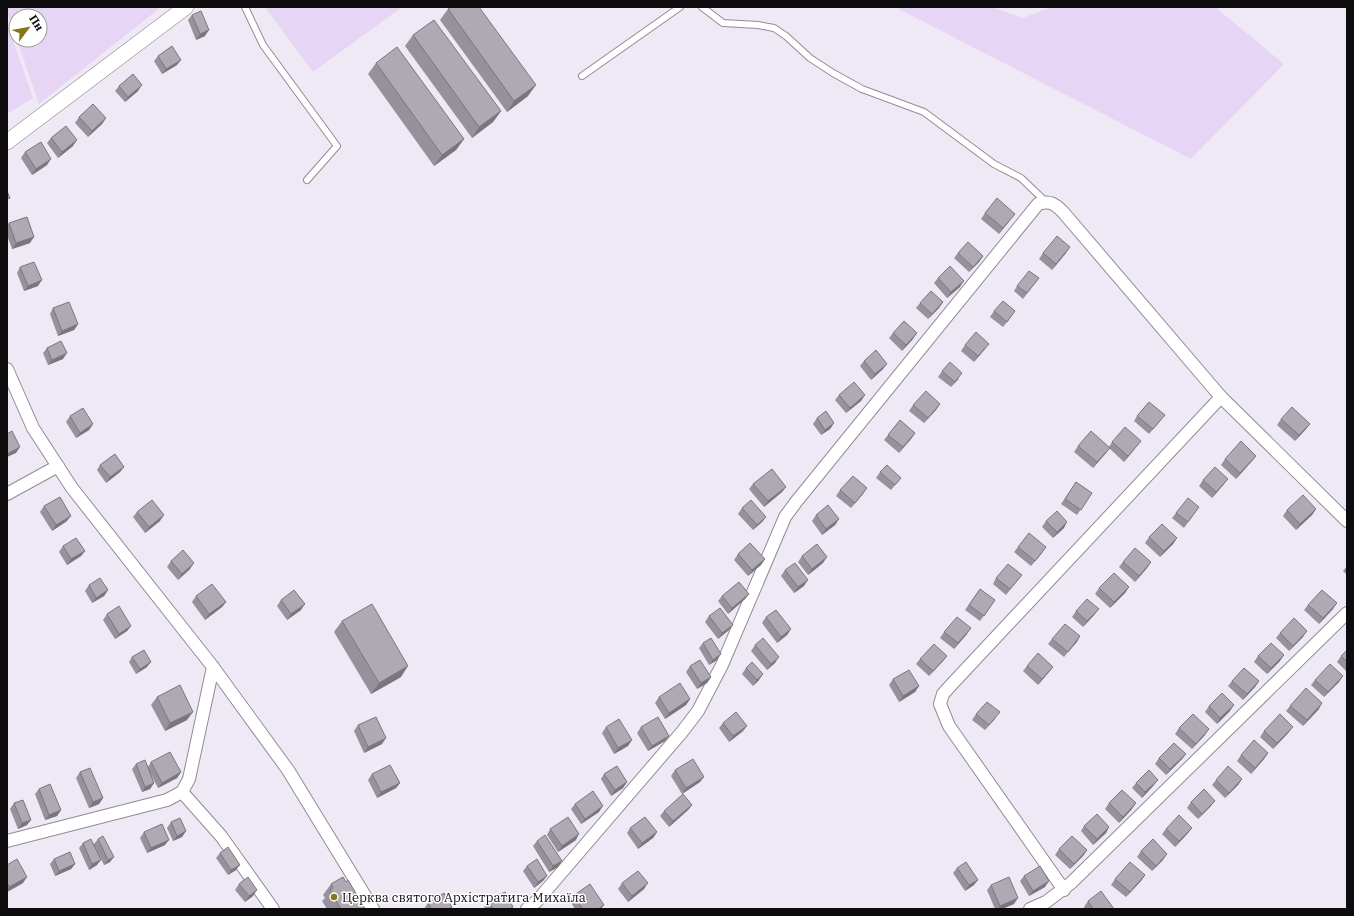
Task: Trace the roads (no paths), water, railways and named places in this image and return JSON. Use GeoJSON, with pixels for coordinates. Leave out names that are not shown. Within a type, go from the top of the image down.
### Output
{"type":"FeatureCollection","features":[{"type":"Feature","properties":{"kind":"street"},"geometry":{"type":"LineString","coordinates":[[7,142],[186,7]]}},
{"type":"Feature","properties":{"kind":"street"},"geometry":{"type":"LineString","coordinates":[[527,909],[568,865],[698,711],[722,664],[785,517],[1038,204],[1046,202],[1055,204],[1063,212],[1221,397],[1347,522]]}},
{"type":"Feature","properties":{"kind":"street"},"geometry":{"type":"LineString","coordinates":[[7,369],[33,428],[72,488],[213,667],[288,770],[373,909]]}},
{"type":"Feature","properties":{"kind":"street"},"geometry":{"type":"LineString","coordinates":[[1064,890],[949,726],[940,704],[943,694],[1221,397]]}},
{"type":"Feature","properties":{"kind":"street"},"geometry":{"type":"LineString","coordinates":[[7,494],[58,466]]}},
{"type":"Feature","properties":{"kind":"street"},"geometry":{"type":"LineString","coordinates":[[1030,909],[1046,902],[1064,890],[1347,613]]}},
{"type":"Feature","properties":{"kind":"street"},"geometry":{"type":"LineString","coordinates":[[7,841],[167,800],[182,792],[188,779],[213,667]]}},
{"type":"Feature","properties":{"kind":"street"},"geometry":{"type":"LineString","coordinates":[[182,792],[222,836],[273,909]]}},
{"type":"Feature","properties":{"kind":"lane"},"geometry":{"type":"LineString","coordinates":[[245,7],[263,45],[337,146],[307,180]]}},
{"type":"Feature","properties":{"kind":"lane"},"geometry":{"type":"LineString","coordinates":[[582,76],[680,7]]}},
{"type":"Feature","properties":{"kind":"lane"},"geometry":{"type":"LineString","coordinates":[[702,7],[723,23],[758,25],[774,28],[810,58],[833,73],[862,88],[924,112],[994,164],[1021,178],[1046,202]]}},
{"type":"Feature","properties":{"kind":"place","name":"Церква святого Архістратига Михаїла"},"geometry":{"type":"Point","coordinates":[334,897]}}]}
